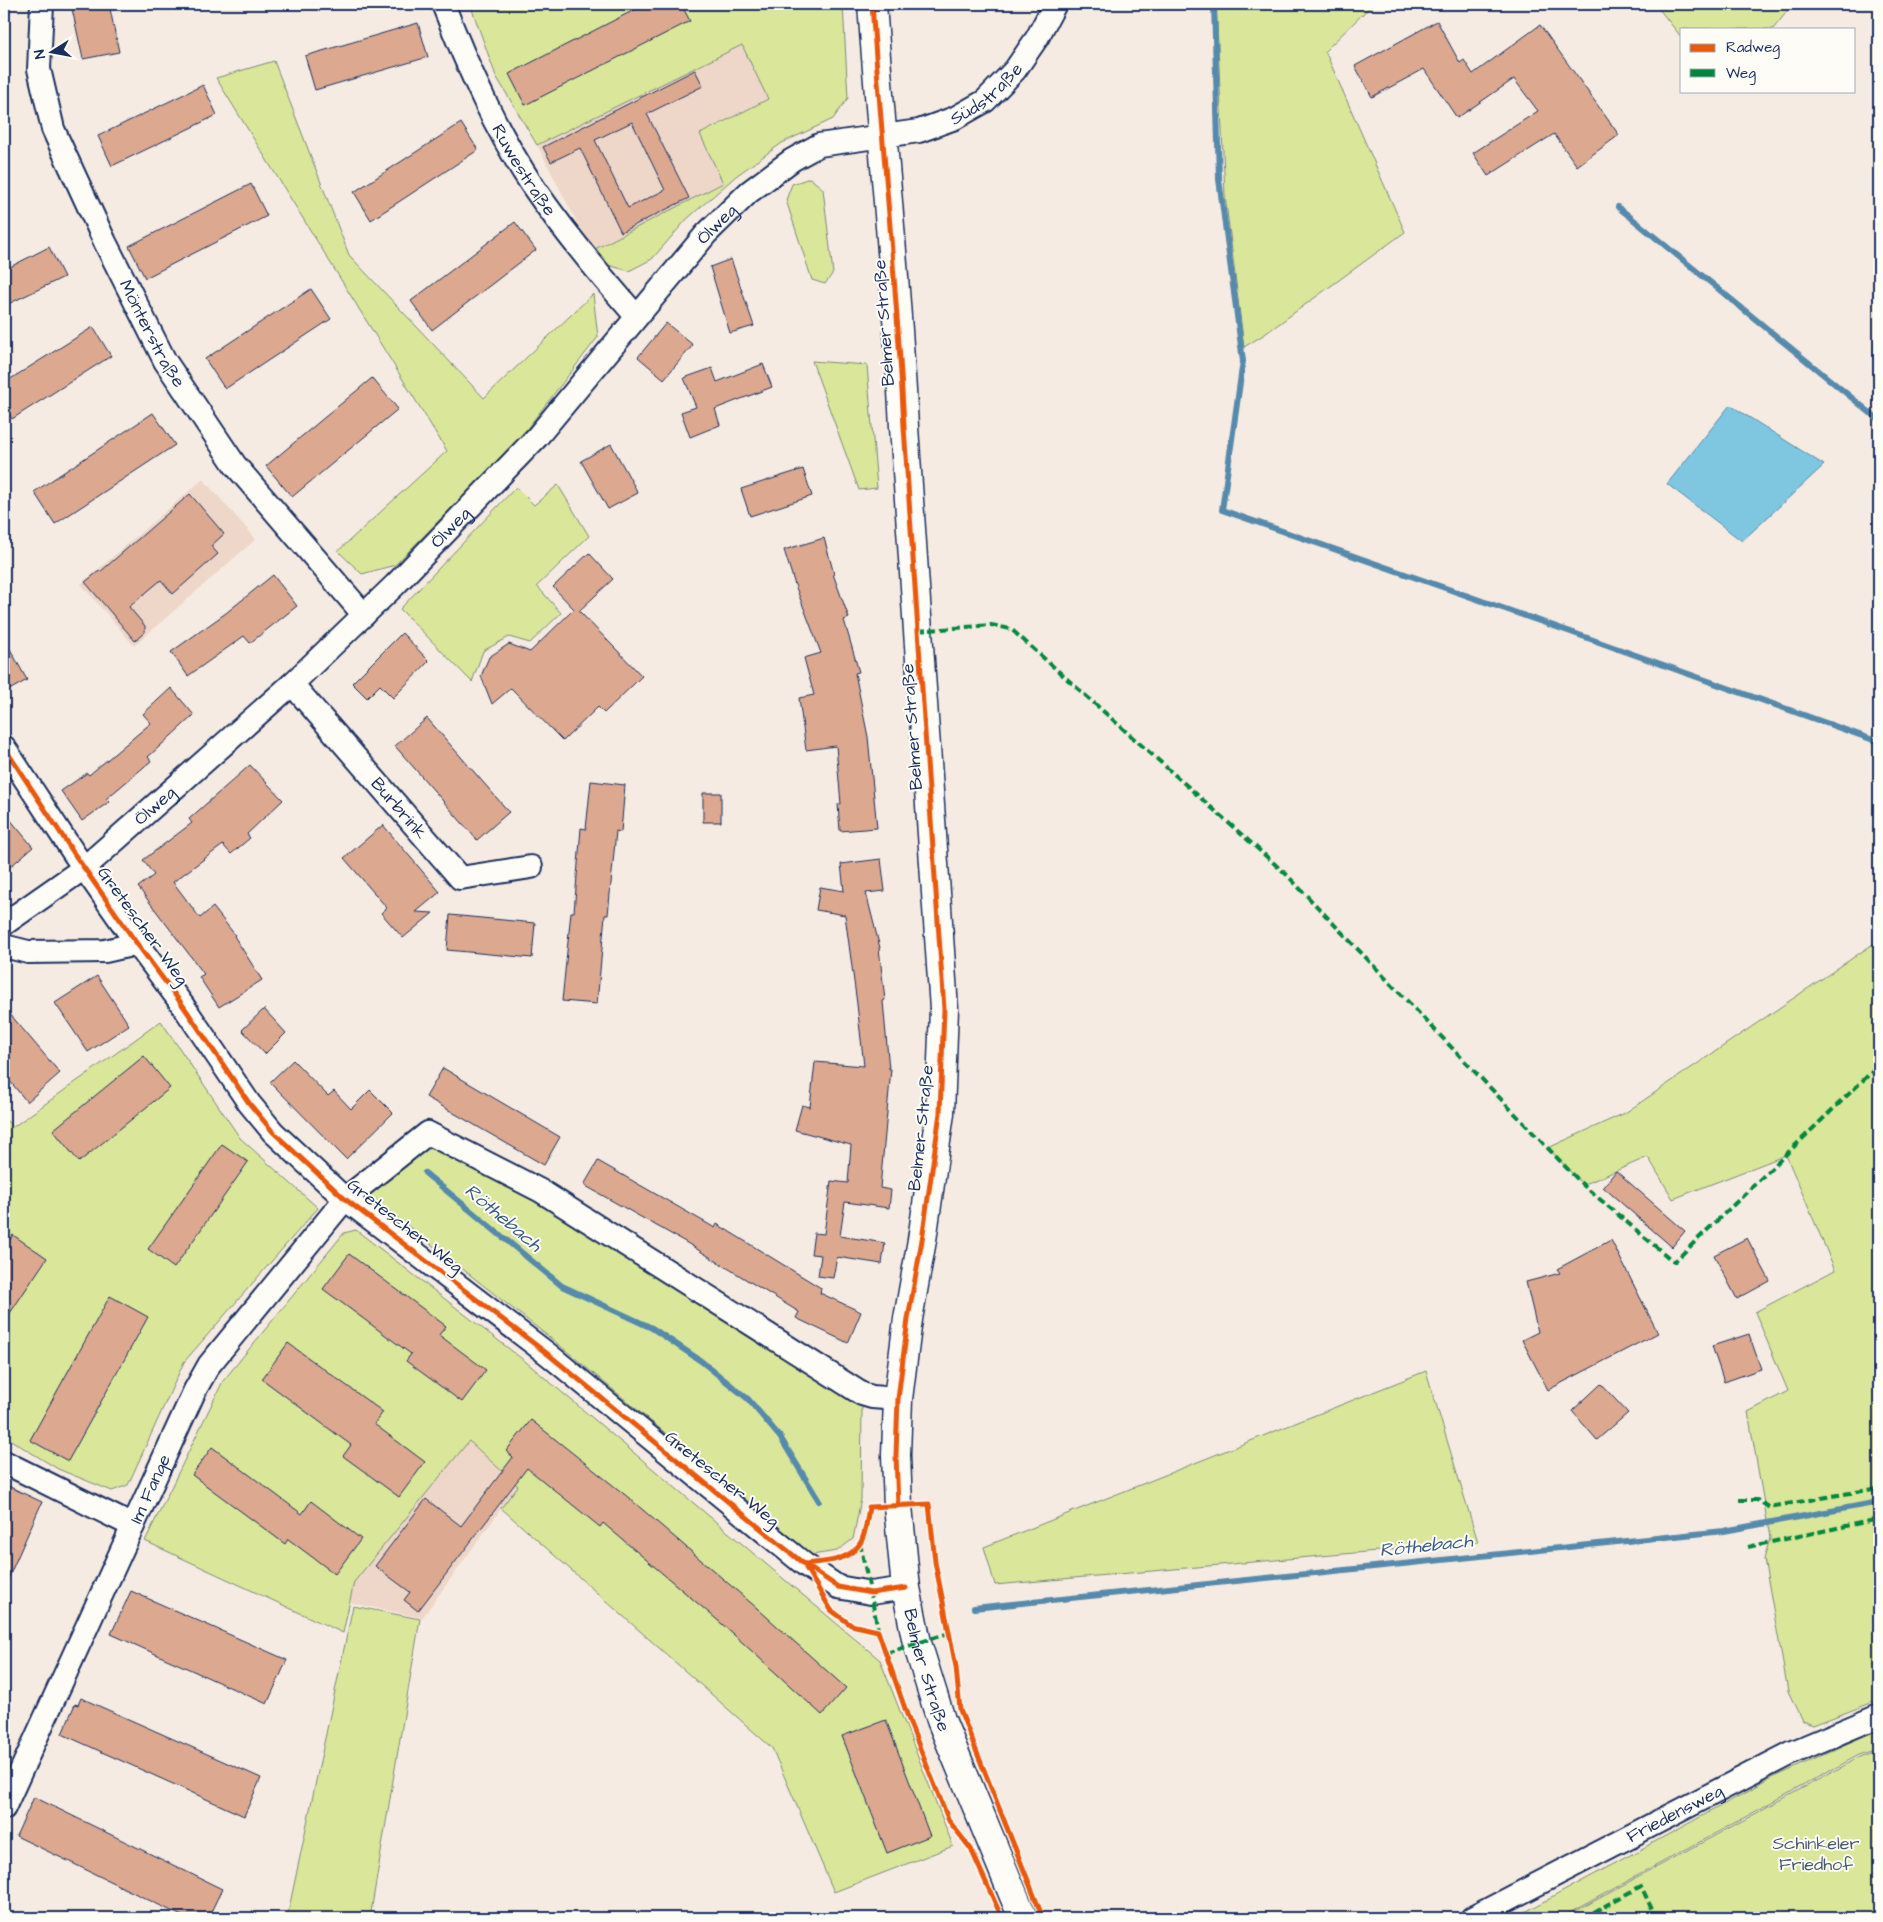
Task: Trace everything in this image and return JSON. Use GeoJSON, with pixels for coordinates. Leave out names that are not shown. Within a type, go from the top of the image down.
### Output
{"type":"FeatureCollection","features":[{"type":"Feature","properties":{"kind":"street","name":"Mönterstraße"},"geometry":{"type":"LineString","coordinates":[[42,4],[39,69],[53,128],[105,242],[165,361],[235,465],[364,615]]}},
{"type":"Feature","properties":{"kind":"street","name":"Ruwestraße"},"geometry":{"type":"LineString","coordinates":[[443,4],[472,77],[504,137],[534,187],[579,248],[636,316]]}},
{"type":"Feature","properties":{"kind":"street","name":"Belmer Straße"},"geometry":{"type":"LineString","coordinates":[[872,4],[881,137],[900,338],[944,1009],[940,1113],[922,1240],[908,1319],[898,1399],[896,1455],[906,1588],[917,1643],[941,1720],[1023,1918]]}},
{"type":"Feature","properties":{"kind":"street","name":"Südstraße"},"geometry":{"type":"LineString","coordinates":[[881,137],[919,131],[956,118],[985,101],[1015,70],[1037,38],[1055,4]]}},
{"type":"Feature","properties":{"kind":"street","name":"Ölweg"},"geometry":{"type":"LineString","coordinates":[[4,924],[84,868],[292,684],[364,615],[536,437],[706,234],[749,192],[792,160],[819,146],[881,137]]}},
{"type":"Feature","properties":{"kind":"street","name":"Burbrink"},"geometry":{"type":"LineString","coordinates":[[292,684],[460,878],[531,867]]}},
{"type":"Feature","properties":{"kind":"street","name":"Gretescher Weg"},"geometry":{"type":"LineString","coordinates":[[4,747],[135,941],[184,1007],[249,1103],[273,1132],[345,1199],[549,1355],[804,1564],[838,1587],[871,1593],[906,1588]]}},
{"type":"Feature","properties":{"kind":"street"},"geometry":{"type":"LineString","coordinates":[[4,946],[28,952],[105,951],[116,950],[135,941]]}},
{"type":"Feature","properties":{"kind":"street","name":"Gretescher Weg"},"geometry":{"type":"LineString","coordinates":[[345,1199],[428,1133],[541,1191],[862,1394],[872,1397],[898,1399]]}},
{"type":"Feature","properties":{"kind":"street","name":"Im Fange"},"geometry":{"type":"LineString","coordinates":[[4,1808],[195,1390],[209,1365],[345,1199]]}},
{"type":"Feature","properties":{"kind":"street"},"geometry":{"type":"LineString","coordinates":[[4,1462],[133,1526]]}},
{"type":"Feature","properties":{"kind":"street","name":"Friedensweg"},"geometry":{"type":"LineString","coordinates":[[1472,1918],[1790,1753],[1879,1716]]}},
{"type":"Feature","properties":{"kind":"shaded area"},"geometry":{"type":"Polygon","coordinates":[[[742,44],[768,99],[700,134],[723,183],[595,249],[583,234],[537,145],[742,44]]]}},
{"type":"Feature","properties":{"kind":"shaded area"},"geometry":{"type":"Polygon","coordinates":[[[203,479],[256,539],[134,646],[81,584],[203,479]]]}},
{"type":"Feature","properties":{"kind":"shaded area"},"geometry":{"type":"Polygon","coordinates":[[[469,1441],[518,1486],[422,1618],[352,1603],[350,1599],[353,1582],[469,1441]]]}},
{"type":"Feature","properties":{"kind":"green space"},"geometry":{"type":"Polygon","coordinates":[[[470,4],[843,4],[848,98],[833,119],[782,143],[736,176],[687,219],[652,259],[629,271],[608,265],[595,249],[723,183],[700,134],[768,99],[742,45],[537,145],[496,76],[470,4]]]}},
{"type":"Feature","properties":{"kind":"green space"},"geometry":{"type":"Polygon","coordinates":[[[1216,4],[1373,4],[1325,51],[1405,232],[1265,334],[1244,347],[1225,195],[1216,4]]]}},
{"type":"Feature","properties":{"kind":"green space"},"geometry":{"type":"Polygon","coordinates":[[[1655,4],[1793,4],[1774,28],[1680,28],[1680,35],[1655,4]]]}},
{"type":"Feature","properties":{"kind":"green space"},"geometry":{"type":"Polygon","coordinates":[[[274,61],[349,255],[484,398],[593,294],[598,337],[516,443],[395,565],[362,574],[338,551],[447,451],[216,78],[274,61]]]}},
{"type":"Feature","properties":{"kind":"green space"},"geometry":{"type":"Polygon","coordinates":[[[810,178],[823,189],[833,273],[825,284],[812,280],[786,200],[792,184],[810,178]]]}},
{"type":"Feature","properties":{"kind":"green space"},"geometry":{"type":"Polygon","coordinates":[[[812,361],[867,365],[877,488],[859,490],[812,361]]]}},
{"type":"Feature","properties":{"kind":"green space"},"geometry":{"type":"Polygon","coordinates":[[[558,485],[589,536],[537,586],[561,613],[530,643],[509,637],[483,651],[472,682],[400,609],[516,487],[534,505],[558,485]]]}},
{"type":"Feature","properties":{"kind":"green space"},"geometry":{"type":"Polygon","coordinates":[[[1879,940],[1879,1700],[1813,1725],[1802,1721],[1788,1691],[1764,1559],[1770,1538],[1748,1412],[1788,1391],[1755,1312],[1835,1270],[1786,1155],[1673,1199],[1648,1157],[1583,1185],[1548,1148],[1625,1113],[1879,940]]]}},
{"type":"Feature","properties":{"kind":"green space"},"geometry":{"type":"Polygon","coordinates":[[[161,1021],[240,1138],[318,1208],[184,1362],[128,1485],[112,1491],[58,1469],[4,1436],[4,1118],[13,1127],[161,1021]]]}},
{"type":"Feature","properties":{"kind":"green space"},"geometry":{"type":"Polygon","coordinates":[[[430,1144],[538,1202],[862,1404],[861,1499],[853,1539],[837,1551],[812,1555],[558,1344],[367,1194],[430,1144]]]}},
{"type":"Feature","properties":{"kind":"green space"},"geometry":{"type":"Polygon","coordinates":[[[356,1230],[526,1362],[880,1660],[953,1846],[834,1892],[772,1748],[501,1508],[518,1486],[469,1441],[354,1582],[343,1633],[145,1541],[223,1381],[344,1233],[356,1230]]]}},
{"type":"Feature","properties":{"kind":"green space"},"geometry":{"type":"Polygon","coordinates":[[[1426,1371],[1478,1542],[995,1585],[984,1547],[1426,1371]]]}},
{"type":"Feature","properties":{"kind":"green space"},"geometry":{"type":"Polygon","coordinates":[[[353,1606],[420,1619],[370,1918],[287,1918],[353,1606]]]}},
{"type":"Feature","properties":{"kind":"green space"},"geometry":{"type":"Polygon","coordinates":[[[1879,1729],[1879,1749],[1859,1755],[1560,1918],[1514,1918],[1776,1776],[1879,1729]]]}},
{"type":"Feature","properties":{"kind":"green space","name":"Schinkeler Friedhof"},"geometry":{"type":"Polygon","coordinates":[[[1879,1750],[1879,1918],[1563,1918],[1860,1757],[1879,1750]]]}},
{"type":"Feature","properties":{"kind":"water"},"geometry":{"type":"Polygon","coordinates":[[[1730,405],[1824,465],[1742,541],[1667,484],[1730,405]]]}},
{"type":"Feature","properties":{"kind":"building"},"geometry":{"type":"Polygon","coordinates":[[[71,4],[109,4],[119,52],[83,59],[71,4]]]}},
{"type":"Feature","properties":{"kind":"building"},"geometry":{"type":"Polygon","coordinates":[[[646,4],[681,4],[690,21],[525,105],[509,74],[646,4]]]}},
{"type":"Feature","properties":{"kind":"building"},"geometry":{"type":"Polygon","coordinates":[[[1437,21],[1460,63],[1464,60],[1473,74],[1540,25],[1619,135],[1577,166],[1554,134],[1488,176],[1473,153],[1538,111],[1514,79],[1457,118],[1424,69],[1372,97],[1355,66],[1437,21]]]}},
{"type":"Feature","properties":{"kind":"building"},"geometry":{"type":"Polygon","coordinates":[[[418,23],[428,57],[315,90],[305,56],[418,23]]]}},
{"type":"Feature","properties":{"kind":"building"},"geometry":{"type":"Polygon","coordinates":[[[695,70],[703,86],[647,114],[689,198],[621,232],[580,148],[551,162],[543,147],[695,70]],[[632,122],[595,140],[628,208],[665,190],[632,122]]]}},
{"type":"Feature","properties":{"kind":"building"},"geometry":{"type":"Polygon","coordinates":[[[203,85],[217,115],[112,166],[98,136],[203,85]]]}},
{"type":"Feature","properties":{"kind":"building"},"geometry":{"type":"Polygon","coordinates":[[[461,123],[478,150],[371,220],[354,192],[461,123]]]}},
{"type":"Feature","properties":{"kind":"building"},"geometry":{"type":"Polygon","coordinates":[[[251,184],[267,216],[145,278],[129,246],[251,184]]]}},
{"type":"Feature","properties":{"kind":"building"},"geometry":{"type":"Polygon","coordinates":[[[515,222],[536,250],[432,330],[411,301],[515,222]]]}},
{"type":"Feature","properties":{"kind":"building"},"geometry":{"type":"Polygon","coordinates":[[[49,247],[64,277],[4,306],[4,270],[49,247]]]}},
{"type":"Feature","properties":{"kind":"building"},"geometry":{"type":"Polygon","coordinates":[[[731,259],[754,326],[730,333],[710,267],[731,259]]]}},
{"type":"Feature","properties":{"kind":"building"},"geometry":{"type":"Polygon","coordinates":[[[311,289],[331,319],[225,389],[205,359],[311,289]]]}},
{"type":"Feature","properties":{"kind":"building"},"geometry":{"type":"Polygon","coordinates":[[[666,323],[693,345],[664,379],[638,357],[666,323]]]}},
{"type":"Feature","properties":{"kind":"building"},"geometry":{"type":"Polygon","coordinates":[[[93,327],[111,356],[12,419],[4,406],[4,383],[93,327]]]}},
{"type":"Feature","properties":{"kind":"building"},"geometry":{"type":"Polygon","coordinates":[[[763,364],[772,387],[715,409],[720,425],[690,437],[681,412],[696,407],[684,378],[712,368],[717,382],[763,364]]]}},
{"type":"Feature","properties":{"kind":"building"},"geometry":{"type":"Polygon","coordinates":[[[372,378],[398,409],[292,497],[266,466],[372,378]]]}},
{"type":"Feature","properties":{"kind":"building"},"geometry":{"type":"Polygon","coordinates":[[[153,413],[175,445],[55,524],[34,492],[153,413]]]}},
{"type":"Feature","properties":{"kind":"building"},"geometry":{"type":"Polygon","coordinates":[[[611,444],[638,493],[608,509],[581,461],[611,444]]]}},
{"type":"Feature","properties":{"kind":"building"},"geometry":{"type":"Polygon","coordinates":[[[803,469],[812,496],[750,516],[741,489],[803,469]]]}},
{"type":"Feature","properties":{"kind":"building"},"geometry":{"type":"Polygon","coordinates":[[[190,494],[224,534],[211,546],[218,554],[173,594],[161,580],[129,607],[145,626],[145,632],[135,641],[85,582],[100,572],[190,494]]]}},
{"type":"Feature","properties":{"kind":"building"},"geometry":{"type":"Polygon","coordinates":[[[824,538],[833,574],[849,618],[844,620],[859,672],[855,673],[868,737],[877,828],[840,831],[838,804],[841,804],[836,746],[806,750],[799,698],[814,695],[804,658],[821,653],[784,550],[824,538]]]}},
{"type":"Feature","properties":{"kind":"building"},"geometry":{"type":"Polygon","coordinates":[[[589,553],[613,579],[579,611],[642,676],[604,713],[598,707],[563,741],[511,688],[492,704],[481,676],[489,657],[509,644],[530,652],[574,609],[553,587],[589,553]]]}},
{"type":"Feature","properties":{"kind":"building"},"geometry":{"type":"Polygon","coordinates":[[[273,575],[297,606],[250,643],[244,636],[188,676],[171,652],[226,613],[273,575]]]}},
{"type":"Feature","properties":{"kind":"building"},"geometry":{"type":"Polygon","coordinates":[[[402,633],[429,661],[393,698],[380,685],[367,698],[352,683],[402,633]]]}},
{"type":"Feature","properties":{"kind":"building"},"geometry":{"type":"Polygon","coordinates":[[[4,638],[27,680],[4,693],[4,638]]]}},
{"type":"Feature","properties":{"kind":"building"},"geometry":{"type":"Polygon","coordinates":[[[171,688],[194,715],[148,757],[151,761],[106,799],[109,802],[82,821],[61,791],[87,773],[89,775],[151,723],[143,714],[171,688]]]}},
{"type":"Feature","properties":{"kind":"building"},"geometry":{"type":"Polygon","coordinates":[[[427,718],[509,812],[477,840],[395,746],[427,718]]]}},
{"type":"Feature","properties":{"kind":"building"},"geometry":{"type":"Polygon","coordinates":[[[250,765],[283,800],[247,834],[250,838],[231,854],[223,845],[173,882],[200,918],[213,907],[235,935],[262,980],[219,1007],[199,977],[204,974],[138,887],[154,875],[143,860],[192,823],[189,819],[250,765]]]}},
{"type":"Feature","properties":{"kind":"building"},"geometry":{"type":"Polygon","coordinates":[[[591,781],[625,785],[621,832],[616,831],[608,915],[605,915],[597,1004],[562,1001],[571,912],[574,912],[581,828],[586,829],[591,781]]]}},
{"type":"Feature","properties":{"kind":"building"},"geometry":{"type":"Polygon","coordinates":[[[703,793],[721,793],[721,822],[703,822],[703,793]]]}},
{"type":"Feature","properties":{"kind":"building"},"geometry":{"type":"Polygon","coordinates":[[[4,812],[33,847],[4,872],[4,812]]]}},
{"type":"Feature","properties":{"kind":"building"},"geometry":{"type":"Polygon","coordinates":[[[383,825],[440,892],[416,912],[433,913],[403,938],[381,913],[387,908],[344,858],[383,825]]]}},
{"type":"Feature","properties":{"kind":"building"},"geometry":{"type":"Polygon","coordinates":[[[881,859],[885,891],[866,893],[880,948],[889,1069],[891,1069],[880,1188],[891,1190],[889,1208],[845,1202],[840,1236],[885,1243],[882,1264],[837,1257],[833,1278],[818,1276],[821,1255],[811,1254],[814,1233],[824,1234],[831,1181],[848,1183],[851,1145],[795,1130],[802,1105],[810,1107],[815,1062],[864,1066],[845,915],[816,910],[820,887],[844,891],[841,864],[881,859]]]}},
{"type":"Feature","properties":{"kind":"building"},"geometry":{"type":"Polygon","coordinates":[[[450,915],[535,923],[532,958],[447,950],[450,915]]]}},
{"type":"Feature","properties":{"kind":"building"},"geometry":{"type":"Polygon","coordinates":[[[97,976],[129,1025],[88,1052],[55,1003],[97,976]]]}},
{"type":"Feature","properties":{"kind":"building"},"geometry":{"type":"Polygon","coordinates":[[[4,1007],[60,1073],[27,1102],[4,1074],[4,1007]]]}},
{"type":"Feature","properties":{"kind":"building"},"geometry":{"type":"Polygon","coordinates":[[[264,1009],[286,1033],[265,1054],[242,1030],[264,1009]]]}},
{"type":"Feature","properties":{"kind":"building"},"geometry":{"type":"Polygon","coordinates":[[[144,1056],[170,1088],[79,1162],[53,1130],[144,1056]]]}},
{"type":"Feature","properties":{"kind":"building"},"geometry":{"type":"Polygon","coordinates":[[[293,1060],[328,1096],[334,1091],[351,1109],[370,1090],[393,1113],[346,1159],[270,1082],[293,1060]]]}},
{"type":"Feature","properties":{"kind":"building"},"geometry":{"type":"Polygon","coordinates":[[[443,1068],[560,1137],[544,1165],[426,1097],[443,1068]]]}},
{"type":"Feature","properties":{"kind":"building"},"geometry":{"type":"Polygon","coordinates":[[[222,1144],[248,1162],[174,1268],[148,1249],[222,1144]]]}},
{"type":"Feature","properties":{"kind":"building"},"geometry":{"type":"Polygon","coordinates":[[[598,1161],[715,1228],[717,1224],[821,1288],[820,1293],[861,1312],[848,1343],[796,1318],[799,1312],[687,1243],[584,1185],[598,1161]]]}},
{"type":"Feature","properties":{"kind":"building"},"geometry":{"type":"Polygon","coordinates":[[[1616,1171],[1685,1231],[1672,1247],[1603,1187],[1616,1171]]]}},
{"type":"Feature","properties":{"kind":"building"},"geometry":{"type":"Polygon","coordinates":[[[13,1235],[47,1258],[4,1322],[4,1248],[13,1235]]]}},
{"type":"Feature","properties":{"kind":"building"},"geometry":{"type":"Polygon","coordinates":[[[1747,1238],[1770,1281],[1737,1299],[1714,1255],[1747,1238]]]}},
{"type":"Feature","properties":{"kind":"building"},"geometry":{"type":"Polygon","coordinates":[[[1611,1240],[1658,1333],[1548,1390],[1522,1340],[1538,1332],[1526,1282],[1560,1273],[1557,1269],[1611,1240]]]}},
{"type":"Feature","properties":{"kind":"building"},"geometry":{"type":"Polygon","coordinates":[[[349,1254],[446,1326],[439,1335],[486,1370],[462,1402],[406,1361],[411,1354],[323,1289],[349,1254]]]}},
{"type":"Feature","properties":{"kind":"building"},"geometry":{"type":"Polygon","coordinates":[[[110,1296],[148,1317],[68,1461],[30,1440],[110,1296]]]}},
{"type":"Feature","properties":{"kind":"building"},"geometry":{"type":"Polygon","coordinates":[[[1749,1334],[1761,1369],[1724,1382],[1712,1346],[1749,1334]]]}},
{"type":"Feature","properties":{"kind":"building"},"geometry":{"type":"Polygon","coordinates":[[[288,1343],[383,1412],[374,1424],[425,1462],[399,1497],[343,1456],[351,1445],[262,1379],[288,1343]]]}},
{"type":"Feature","properties":{"kind":"building"},"geometry":{"type":"Polygon","coordinates":[[[1601,1384],[1628,1413],[1597,1440],[1572,1411],[1601,1384]]]}},
{"type":"Feature","properties":{"kind":"building"},"geometry":{"type":"Polygon","coordinates":[[[531,1420],[629,1498],[846,1688],[822,1715],[722,1624],[603,1523],[600,1527],[527,1468],[418,1611],[404,1600],[410,1592],[375,1566],[426,1499],[461,1526],[513,1457],[506,1451],[531,1420]]]}},
{"type":"Feature","properties":{"kind":"building"},"geometry":{"type":"Polygon","coordinates":[[[212,1447],[302,1514],[311,1501],[361,1539],[335,1574],[288,1539],[285,1544],[192,1475],[212,1447]]]}},
{"type":"Feature","properties":{"kind":"building"},"geometry":{"type":"Polygon","coordinates":[[[8,1486],[42,1502],[4,1588],[4,1496],[8,1486]]]}},
{"type":"Feature","properties":{"kind":"building"},"geometry":{"type":"Polygon","coordinates":[[[131,1591],[287,1660],[267,1704],[111,1634],[131,1591]]]}},
{"type":"Feature","properties":{"kind":"building"},"geometry":{"type":"Polygon","coordinates":[[[81,1698],[261,1778],[244,1816],[62,1734],[75,1704],[78,1705],[81,1698]]]}},
{"type":"Feature","properties":{"kind":"building"},"geometry":{"type":"Polygon","coordinates":[[[886,1720],[930,1836],[887,1853],[842,1736],[886,1720]]]}},
{"type":"Feature","properties":{"kind":"building"},"geometry":{"type":"Polygon","coordinates":[[[34,1797],[222,1889],[208,1918],[186,1918],[16,1836],[34,1797]]]}},
{"type":"Feature","properties":{"kind":"waterway"},"geometry":{"type":"LineString","coordinates":[[1214,4],[1219,179],[1243,361],[1222,510],[1879,742]]}},
{"type":"Feature","properties":{"kind":"waterway"},"geometry":{"type":"LineString","coordinates":[[1618,207],[1879,420]]}},
{"type":"Feature","properties":{"kind":"waterway"},"geometry":{"type":"LineString","coordinates":[[425,1173],[562,1286],[652,1328],[701,1361],[748,1399],[780,1437],[819,1501]]}},
{"type":"Feature","properties":{"kind":"waterway","name":"Röthebach"},"geometry":{"type":"LineString","coordinates":[[974,1608],[1724,1531],[1879,1502]]}},
{"type":"Feature","properties":{"kind":"marked path"},"geometry":{"type":"LineString","coordinates":[[918,631],[991,625],[1011,629],[1286,874],[1583,1185],[1674,1262],[1879,1065]]}},
{"type":"Feature","properties":{"kind":"marked path"},"geometry":{"type":"LineString","coordinates":[[1739,1500],[1757,1500],[1769,1507],[1879,1488]]}},
{"type":"Feature","properties":{"kind":"marked path"},"geometry":{"type":"LineString","coordinates":[[1748,1547],[1879,1519]]}},
{"type":"Feature","properties":{"kind":"marked path"},"geometry":{"type":"LineString","coordinates":[[860,1543],[879,1634]]}},
{"type":"Feature","properties":{"kind":"marked path"},"geometry":{"type":"LineString","coordinates":[[886,1653],[949,1633]]}},
{"type":"Feature","properties":{"kind":"marked path"},"geometry":{"type":"LineString","coordinates":[[1583,1918],[1641,1886],[1656,1918]]}},
{"type":"Feature","properties":{"kind":"cycle path"},"geometry":{"type":"LineString","coordinates":[[872,4],[897,321],[944,1009],[940,1113],[922,1240],[908,1319],[898,1399],[896,1455],[898,1506]]}},
{"type":"Feature","properties":{"kind":"cycle path"},"geometry":{"type":"LineString","coordinates":[[4,747],[75,855],[135,941],[184,1007],[249,1103],[273,1132],[345,1199],[549,1355],[804,1564],[838,1587],[871,1593],[906,1588]]}},
{"type":"Feature","properties":{"kind":"cycle path"},"geometry":{"type":"LineString","coordinates":[[804,1564],[834,1560],[854,1551],[863,1537],[869,1507],[929,1504],[935,1562],[956,1667],[960,1710],[1043,1918]]}},
{"type":"Feature","properties":{"kind":"cycle path"},"geometry":{"type":"LineString","coordinates":[[806,1568],[831,1610],[851,1625],[878,1631],[911,1726],[949,1821],[971,1849],[1002,1918]]}}]}
